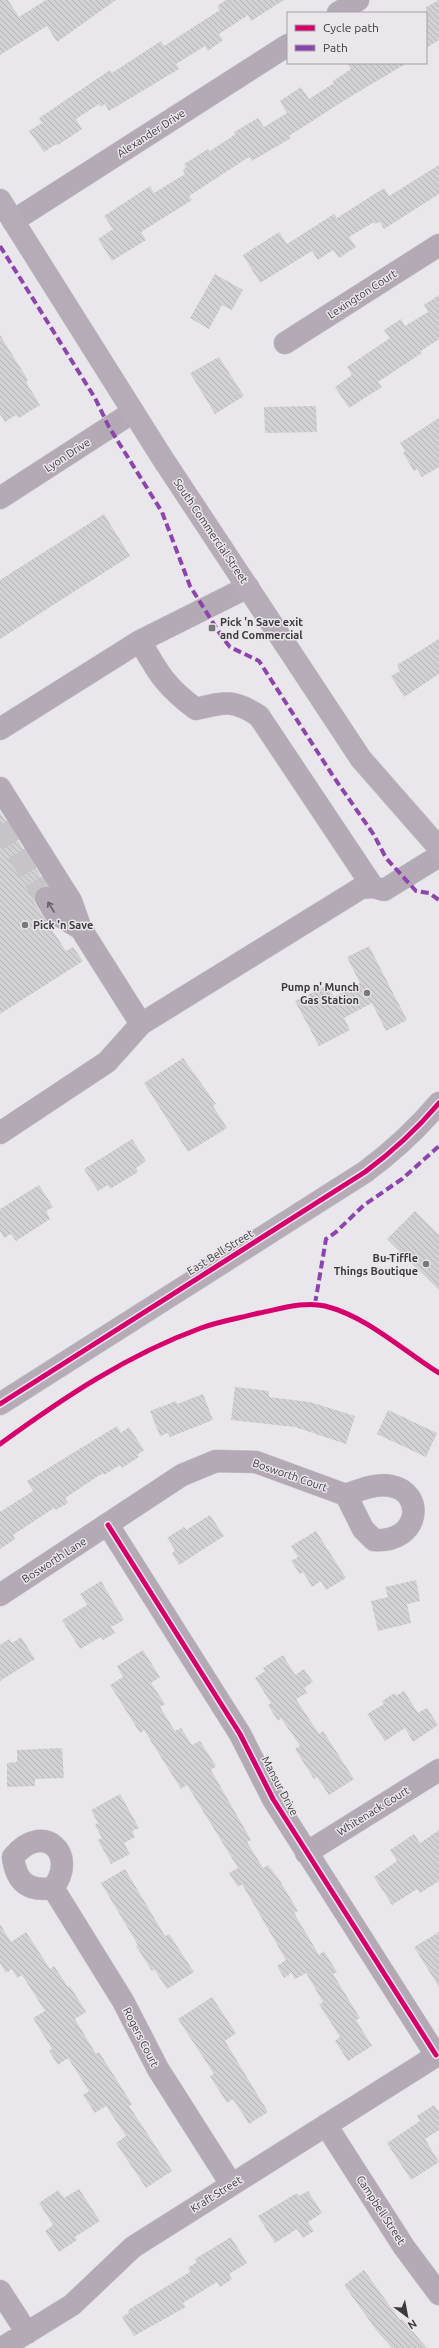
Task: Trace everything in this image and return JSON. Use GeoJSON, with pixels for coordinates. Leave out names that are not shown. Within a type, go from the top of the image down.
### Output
{"type":"FeatureCollection","features":[{"type":"Feature","properties":{"kind":"main road","name":"South Commercial Street"},"geometry":{"type":"LineString","coordinates":[[0,200],[133,412],[361,759],[439,848]]}},
{"type":"Feature","properties":{"kind":"main road","name":"East Bell Street"},"geometry":{"type":"LineString","coordinates":[[0,1404],[365,1172],[408,1137],[439,1103]]}},
{"type":"Feature","properties":{"kind":"street"},"geometry":{"type":"LineString","coordinates":[[340,12],[358,0]]}},
{"type":"Feature","properties":{"kind":"street","name":"Alexander Drive"},"geometry":{"type":"LineString","coordinates":[[13,221],[287,46]]}},
{"type":"Feature","properties":{"kind":"street","name":"Lexington Court"},"geometry":{"type":"LineString","coordinates":[[285,343],[439,245]]}},
{"type":"Feature","properties":{"kind":"street","name":"Lyon Drive"},"geometry":{"type":"LineString","coordinates":[[0,498],[133,412]]}},
{"type":"Feature","properties":{"kind":"street"},"geometry":{"type":"LineString","coordinates":[[0,729],[140,641],[248,587]]}},
{"type":"Feature","properties":{"kind":"street"},"geometry":{"type":"LineString","coordinates":[[140,641],[162,679],[176,695],[196,709],[222,703],[241,705],[259,716],[373,887]]}},
{"type":"Feature","properties":{"kind":"street"},"geometry":{"type":"LineString","coordinates":[[0,788],[71,901],[81,929],[140,1024]]}},
{"type":"Feature","properties":{"kind":"street"},"geometry":{"type":"LineString","coordinates":[[0,1133],[108,1062],[140,1024],[361,888],[373,887],[384,890],[439,856]]}},
{"type":"Feature","properties":{"kind":"street"},"geometry":{"type":"LineString","coordinates":[[46,898],[55,913],[81,929]]}},
{"type":"Feature","properties":{"kind":"street","name":"Bosworth Court"},"geometry":{"type":"LineString","coordinates":[[108,1525],[182,1475],[216,1461],[256,1462],[346,1495]]}},
{"type":"Feature","properties":{"kind":"street","name":"Bosworth Lane"},"geometry":{"type":"LineString","coordinates":[[0,1595],[108,1525]]}},
{"type":"Feature","properties":{"kind":"street","name":"Mansur Drive"},"geometry":{"type":"LineString","coordinates":[[108,1525],[240,1734],[273,1799],[306,1853],[438,2055]]}},
{"type":"Feature","properties":{"kind":"street","name":"Whitenack Court"},"geometry":{"type":"LineString","coordinates":[[306,1853],[439,1770]]}},
{"type":"Feature","properties":{"kind":"street","name":"Rogers Court"},"geometry":{"type":"LineString","coordinates":[[53,1888],[123,2001],[158,2069],[231,2184]]}},
{"type":"Feature","properties":{"kind":"street","name":"Kraft Street"},"geometry":{"type":"LineString","coordinates":[[2,2348],[72,2305],[133,2247],[438,2055]]}},
{"type":"Feature","properties":{"kind":"street","name":"Campbell Street"},"geometry":{"type":"LineString","coordinates":[[326,2125],[404,2247],[439,2294]]}},
{"type":"Feature","properties":{"kind":"street"},"geometry":{"type":"LineString","coordinates":[[0,2291],[27,2333]]}},
{"type":"Feature","properties":{"kind":"building"},"geometry":{"type":"Polygon","coordinates":[[[0,0],[8,0],[19,17],[46,0],[116,0],[57,42],[47,26],[0,55],[0,0]]]}},
{"type":"Feature","properties":{"kind":"building"},"geometry":{"type":"Polygon","coordinates":[[[226,0],[284,0],[251,21],[248,15],[219,34],[223,40],[208,51],[205,46],[176,64],[179,69],[109,111],[105,104],[101,107],[99,104],[76,119],[82,129],[58,145],[56,144],[44,152],[29,131],[42,123],[39,118],[110,70],[112,73],[161,41],[164,46],[220,10],[217,6],[226,0]]]}},
{"type":"Feature","properties":{"kind":"building"},"geometry":{"type":"Polygon","coordinates":[[[439,0],[439,40],[427,47],[427,12],[426,7],[439,0]]]}},
{"type":"Feature","properties":{"kind":"building"},"geometry":{"type":"Polygon","coordinates":[[[348,64],[405,64],[289,136],[291,138],[252,161],[249,157],[189,196],[192,200],[141,232],[146,240],[112,261],[98,239],[113,229],[104,216],[150,186],[154,193],[185,174],[183,170],[186,167],[184,164],[208,149],[210,151],[236,134],[234,132],[258,118],[264,127],[287,113],[280,101],[301,87],[309,99],[334,83],[333,81],[351,69],[348,64]]]}},
{"type":"Feature","properties":{"kind":"building"},"geometry":{"type":"Polygon","coordinates":[[[439,165],[439,194],[384,229],[380,222],[375,224],[374,222],[349,237],[356,247],[339,258],[333,250],[318,260],[312,251],[260,283],[243,255],[279,232],[287,244],[334,214],[337,218],[384,188],[389,196],[439,165]]]}},
{"type":"Feature","properties":{"kind":"building"},"geometry":{"type":"Polygon","coordinates":[[[215,274],[243,290],[232,310],[222,305],[209,329],[190,318],[215,274]]]}},
{"type":"Feature","properties":{"kind":"building"},"geometry":{"type":"Polygon","coordinates":[[[439,295],[439,339],[421,351],[422,353],[378,382],[382,387],[349,408],[335,387],[352,375],[347,367],[390,338],[384,330],[401,319],[405,326],[428,312],[424,305],[439,295]]]}},
{"type":"Feature","properties":{"kind":"building"},"geometry":{"type":"Polygon","coordinates":[[[0,335],[28,380],[26,382],[40,405],[19,418],[16,415],[5,422],[0,414],[0,335]]]}},
{"type":"Feature","properties":{"kind":"building"},"geometry":{"type":"Polygon","coordinates":[[[219,357],[244,396],[215,414],[190,373],[219,357]]]}},
{"type":"Feature","properties":{"kind":"building"},"geometry":{"type":"Polygon","coordinates":[[[316,406],[317,432],[265,433],[264,407],[316,406]]]}},
{"type":"Feature","properties":{"kind":"building"},"geometry":{"type":"Polygon","coordinates":[[[439,418],[439,467],[422,477],[417,469],[414,471],[403,453],[405,451],[400,443],[439,418]]]}},
{"type":"Feature","properties":{"kind":"building"},"geometry":{"type":"Polygon","coordinates":[[[104,514],[130,556],[0,639],[0,580],[104,514]]]}},
{"type":"Feature","properties":{"kind":"building"},"geometry":{"type":"Polygon","coordinates":[[[439,639],[439,674],[404,697],[391,676],[400,671],[397,665],[439,639]]]}},
{"type":"Feature","properties":{"kind":"building","name":"Pick 'n Save"},"geometry":{"type":"Polygon","coordinates":[[[0,812],[47,886],[40,887],[35,892],[35,904],[66,951],[73,947],[83,961],[0,1014],[0,812]]]}},
{"type":"Feature","properties":{"kind":"building","name":"Pump n' Munch Gas Station"},"geometry":{"type":"Polygon","coordinates":[[[369,946],[407,1020],[386,1031],[372,1003],[344,1018],[350,1030],[319,1046],[295,1001],[327,985],[334,997],[360,983],[347,957],[369,946]]]}},
{"type":"Feature","properties":{"kind":"building"},"geometry":{"type":"Polygon","coordinates":[[[183,1058],[216,1104],[213,1106],[227,1128],[188,1152],[144,1083],[183,1058]]]}},
{"type":"Feature","properties":{"kind":"building"},"geometry":{"type":"Polygon","coordinates":[[[132,1139],[146,1161],[136,1168],[138,1172],[110,1189],[108,1185],[98,1191],[84,1169],[132,1139]]]}},
{"type":"Feature","properties":{"kind":"building"},"geometry":{"type":"Polygon","coordinates":[[[39,1185],[53,1207],[46,1211],[50,1219],[16,1241],[11,1234],[4,1238],[0,1231],[0,1209],[39,1185]]]}},
{"type":"Feature","properties":{"kind":"building","name":"Bu-Tiffle Things Boutique"},"geometry":{"type":"Polygon","coordinates":[[[415,1211],[439,1235],[439,1290],[387,1239],[415,1211]]]}},
{"type":"Feature","properties":{"kind":"building"},"geometry":{"type":"Polygon","coordinates":[[[235,1387],[269,1391],[269,1397],[310,1402],[355,1416],[346,1444],[295,1427],[231,1420],[235,1387]]]}},
{"type":"Feature","properties":{"kind":"building"},"geometry":{"type":"Polygon","coordinates":[[[203,1394],[213,1420],[170,1437],[168,1433],[160,1436],[150,1411],[176,1401],[177,1404],[203,1394]]]}},
{"type":"Feature","properties":{"kind":"building"},"geometry":{"type":"Polygon","coordinates":[[[388,1410],[437,1433],[426,1457],[377,1434],[388,1410]]]}},
{"type":"Feature","properties":{"kind":"building"},"geometry":{"type":"Polygon","coordinates":[[[117,1426],[121,1433],[129,1427],[144,1450],[137,1455],[139,1457],[122,1468],[120,1465],[104,1475],[103,1473],[65,1498],[68,1503],[56,1510],[54,1508],[13,1535],[15,1539],[0,1549],[0,1512],[33,1491],[27,1481],[117,1426]]]}},
{"type":"Feature","properties":{"kind":"building"},"geometry":{"type":"Polygon","coordinates":[[[210,1515],[224,1536],[179,1565],[172,1553],[175,1550],[167,1538],[184,1527],[186,1530],[210,1515]]]}},
{"type":"Feature","properties":{"kind":"building"},"geometry":{"type":"Polygon","coordinates":[[[316,1531],[346,1578],[326,1590],[321,1581],[312,1587],[303,1572],[300,1574],[291,1561],[298,1557],[291,1546],[316,1531]]]}},
{"type":"Feature","properties":{"kind":"building"},"geometry":{"type":"Polygon","coordinates":[[[416,1580],[420,1601],[407,1604],[411,1623],[378,1631],[371,1601],[388,1597],[385,1587],[416,1580]]]}},
{"type":"Feature","properties":{"kind":"building"},"geometry":{"type":"Polygon","coordinates":[[[101,1581],[124,1620],[111,1627],[115,1633],[103,1640],[101,1637],[80,1649],[62,1620],[87,1605],[80,1594],[101,1581]]]}},
{"type":"Feature","properties":{"kind":"building"},"geometry":{"type":"Polygon","coordinates":[[[21,1637],[35,1659],[0,1681],[0,1645],[9,1639],[12,1643],[21,1637]]]}},
{"type":"Feature","properties":{"kind":"building"},"geometry":{"type":"Polygon","coordinates":[[[143,1650],[160,1677],[151,1683],[165,1704],[160,1707],[175,1731],[181,1728],[192,1745],[200,1741],[216,1766],[211,1770],[251,1840],[247,1842],[263,1868],[268,1865],[280,1881],[298,1911],[294,1913],[319,1955],[324,1951],[337,1972],[333,1974],[360,2018],[356,2020],[372,2046],[348,2061],[335,2041],[340,2037],[319,2004],[323,2002],[306,1973],[295,1979],[291,1973],[284,1978],[277,1966],[286,1960],[242,1884],[238,1887],[229,1873],[238,1868],[187,1785],[181,1789],[144,1730],[140,1733],[110,1685],[123,1677],[117,1666],[143,1650]]]}},
{"type":"Feature","properties":{"kind":"building"},"geometry":{"type":"Polygon","coordinates":[[[283,1655],[295,1675],[304,1669],[313,1682],[304,1688],[307,1693],[296,1699],[319,1734],[323,1731],[354,1779],[329,1795],[317,1777],[314,1779],[295,1749],[300,1746],[281,1718],[278,1721],[268,1705],[271,1703],[255,1678],[265,1671],[263,1668],[283,1655]]]}},
{"type":"Feature","properties":{"kind":"building"},"geometry":{"type":"Polygon","coordinates":[[[404,1691],[418,1713],[427,1708],[438,1725],[413,1742],[405,1728],[385,1741],[367,1714],[384,1704],[382,1701],[395,1693],[396,1696],[404,1691]]]}},
{"type":"Feature","properties":{"kind":"building"},"geometry":{"type":"Polygon","coordinates":[[[62,1748],[64,1778],[35,1779],[35,1786],[7,1787],[7,1763],[17,1762],[17,1750],[62,1748]]]}},
{"type":"Feature","properties":{"kind":"building"},"geometry":{"type":"Polygon","coordinates":[[[120,1794],[139,1828],[132,1831],[135,1837],[124,1843],[130,1854],[111,1864],[98,1840],[102,1838],[95,1825],[98,1823],[91,1810],[120,1794]]]}},
{"type":"Feature","properties":{"kind":"building"},"geometry":{"type":"Polygon","coordinates":[[[439,1830],[439,1881],[420,1893],[417,1889],[392,1905],[374,1877],[397,1861],[390,1850],[414,1834],[420,1843],[439,1830]]]}},
{"type":"Feature","properties":{"kind":"building"},"geometry":{"type":"Polygon","coordinates":[[[125,1869],[165,1936],[169,1934],[194,1972],[167,1989],[154,1969],[152,1971],[136,1946],[138,1945],[101,1883],[125,1869]]]}},
{"type":"Feature","properties":{"kind":"building"},"geometry":{"type":"Polygon","coordinates":[[[0,1924],[11,1942],[26,1932],[50,1969],[54,1966],[68,1987],[70,1986],[86,2012],[75,2019],[96,2054],[99,2052],[132,2104],[129,2106],[172,2171],[146,2188],[116,2143],[126,2136],[106,2106],[95,2113],[83,2095],[89,2091],[68,2058],[58,2065],[49,2051],[52,2049],[33,2018],[45,2011],[22,1975],[17,1978],[12,1969],[6,1973],[0,1963],[0,1924]]]}},
{"type":"Feature","properties":{"kind":"building"},"geometry":{"type":"Polygon","coordinates":[[[439,1932],[439,1987],[414,1947],[439,1932]]]}},
{"type":"Feature","properties":{"kind":"building"},"geometry":{"type":"Polygon","coordinates":[[[212,1997],[236,2033],[225,2041],[268,2112],[249,2124],[233,2099],[227,2103],[210,2076],[214,2074],[178,2019],[212,1997]]]}},
{"type":"Feature","properties":{"kind":"building"},"geometry":{"type":"Polygon","coordinates":[[[434,2105],[439,2112],[439,2130],[425,2139],[439,2162],[411,2180],[387,2143],[420,2121],[417,2116],[434,2105]]]}},
{"type":"Feature","properties":{"kind":"building"},"geometry":{"type":"Polygon","coordinates":[[[79,2189],[100,2221],[75,2237],[77,2240],[59,2252],[45,2231],[53,2225],[39,2203],[58,2190],[64,2198],[79,2189]]]}},
{"type":"Feature","properties":{"kind":"building"},"geometry":{"type":"Polygon","coordinates":[[[308,2191],[322,2213],[308,2222],[314,2231],[303,2238],[297,2229],[275,2243],[258,2216],[297,2193],[299,2196],[308,2191]]]}},
{"type":"Feature","properties":{"kind":"building"},"geometry":{"type":"Polygon","coordinates":[[[231,2237],[247,2263],[229,2274],[232,2279],[220,2287],[217,2282],[183,2303],[186,2307],[134,2336],[122,2317],[129,2313],[128,2310],[190,2272],[188,2268],[197,2262],[195,2259],[231,2237]]]}},
{"type":"Feature","properties":{"kind":"building"},"geometry":{"type":"Polygon","coordinates":[[[364,2270],[400,2320],[402,2319],[427,2348],[392,2348],[377,2331],[344,2285],[364,2270]]]}},
{"type":"Feature","properties":{"kind":"tunnel"},"geometry":{"type":"LineString","coordinates":[[0,825],[46,898]]}},
{"type":"Feature","properties":{"kind":"marked path"},"geometry":{"type":"LineString","coordinates":[[0,246],[95,398],[109,427],[162,512],[190,586],[222,637],[230,647],[259,661],[333,776],[374,835],[386,858],[416,891],[429,893],[439,900]]}},
{"type":"Feature","properties":{"kind":"marked path"},"geometry":{"type":"LineString","coordinates":[[315,1304],[326,1239],[336,1232],[364,1205],[402,1179],[439,1146]]}},
{"type":"Feature","properties":{"kind":"cycle path"},"geometry":{"type":"LineString","coordinates":[[0,1404],[365,1172],[404,1140],[439,1103]]}},
{"type":"Feature","properties":{"kind":"cycle path"},"geometry":{"type":"LineString","coordinates":[[0,1444],[72,1394],[121,1364],[147,1351],[174,1339],[223,1321],[292,1306],[309,1304],[325,1306],[341,1311],[370,1326],[439,1373]]}},
{"type":"Feature","properties":{"kind":"cycle path"},"geometry":{"type":"LineString","coordinates":[[108,1525],[240,1734],[273,1799],[436,2055]]}},
{"type":"Feature","properties":{"kind":"place","name":"Pick 'n Save exit and Commercial"},"geometry":{"type":"Point","coordinates":[212,628]}},
{"type":"Feature","properties":{"kind":"place","name":"Pick 'n Save"},"geometry":{"type":"Point","coordinates":[25,925]}},
{"type":"Feature","properties":{"kind":"place","name":"Pump n' Munch Gas Station"},"geometry":{"type":"Point","coordinates":[367,993]}},
{"type":"Feature","properties":{"kind":"place","name":"Bu-Tiffle Things Boutique"},"geometry":{"type":"Point","coordinates":[426,1264]}}]}
